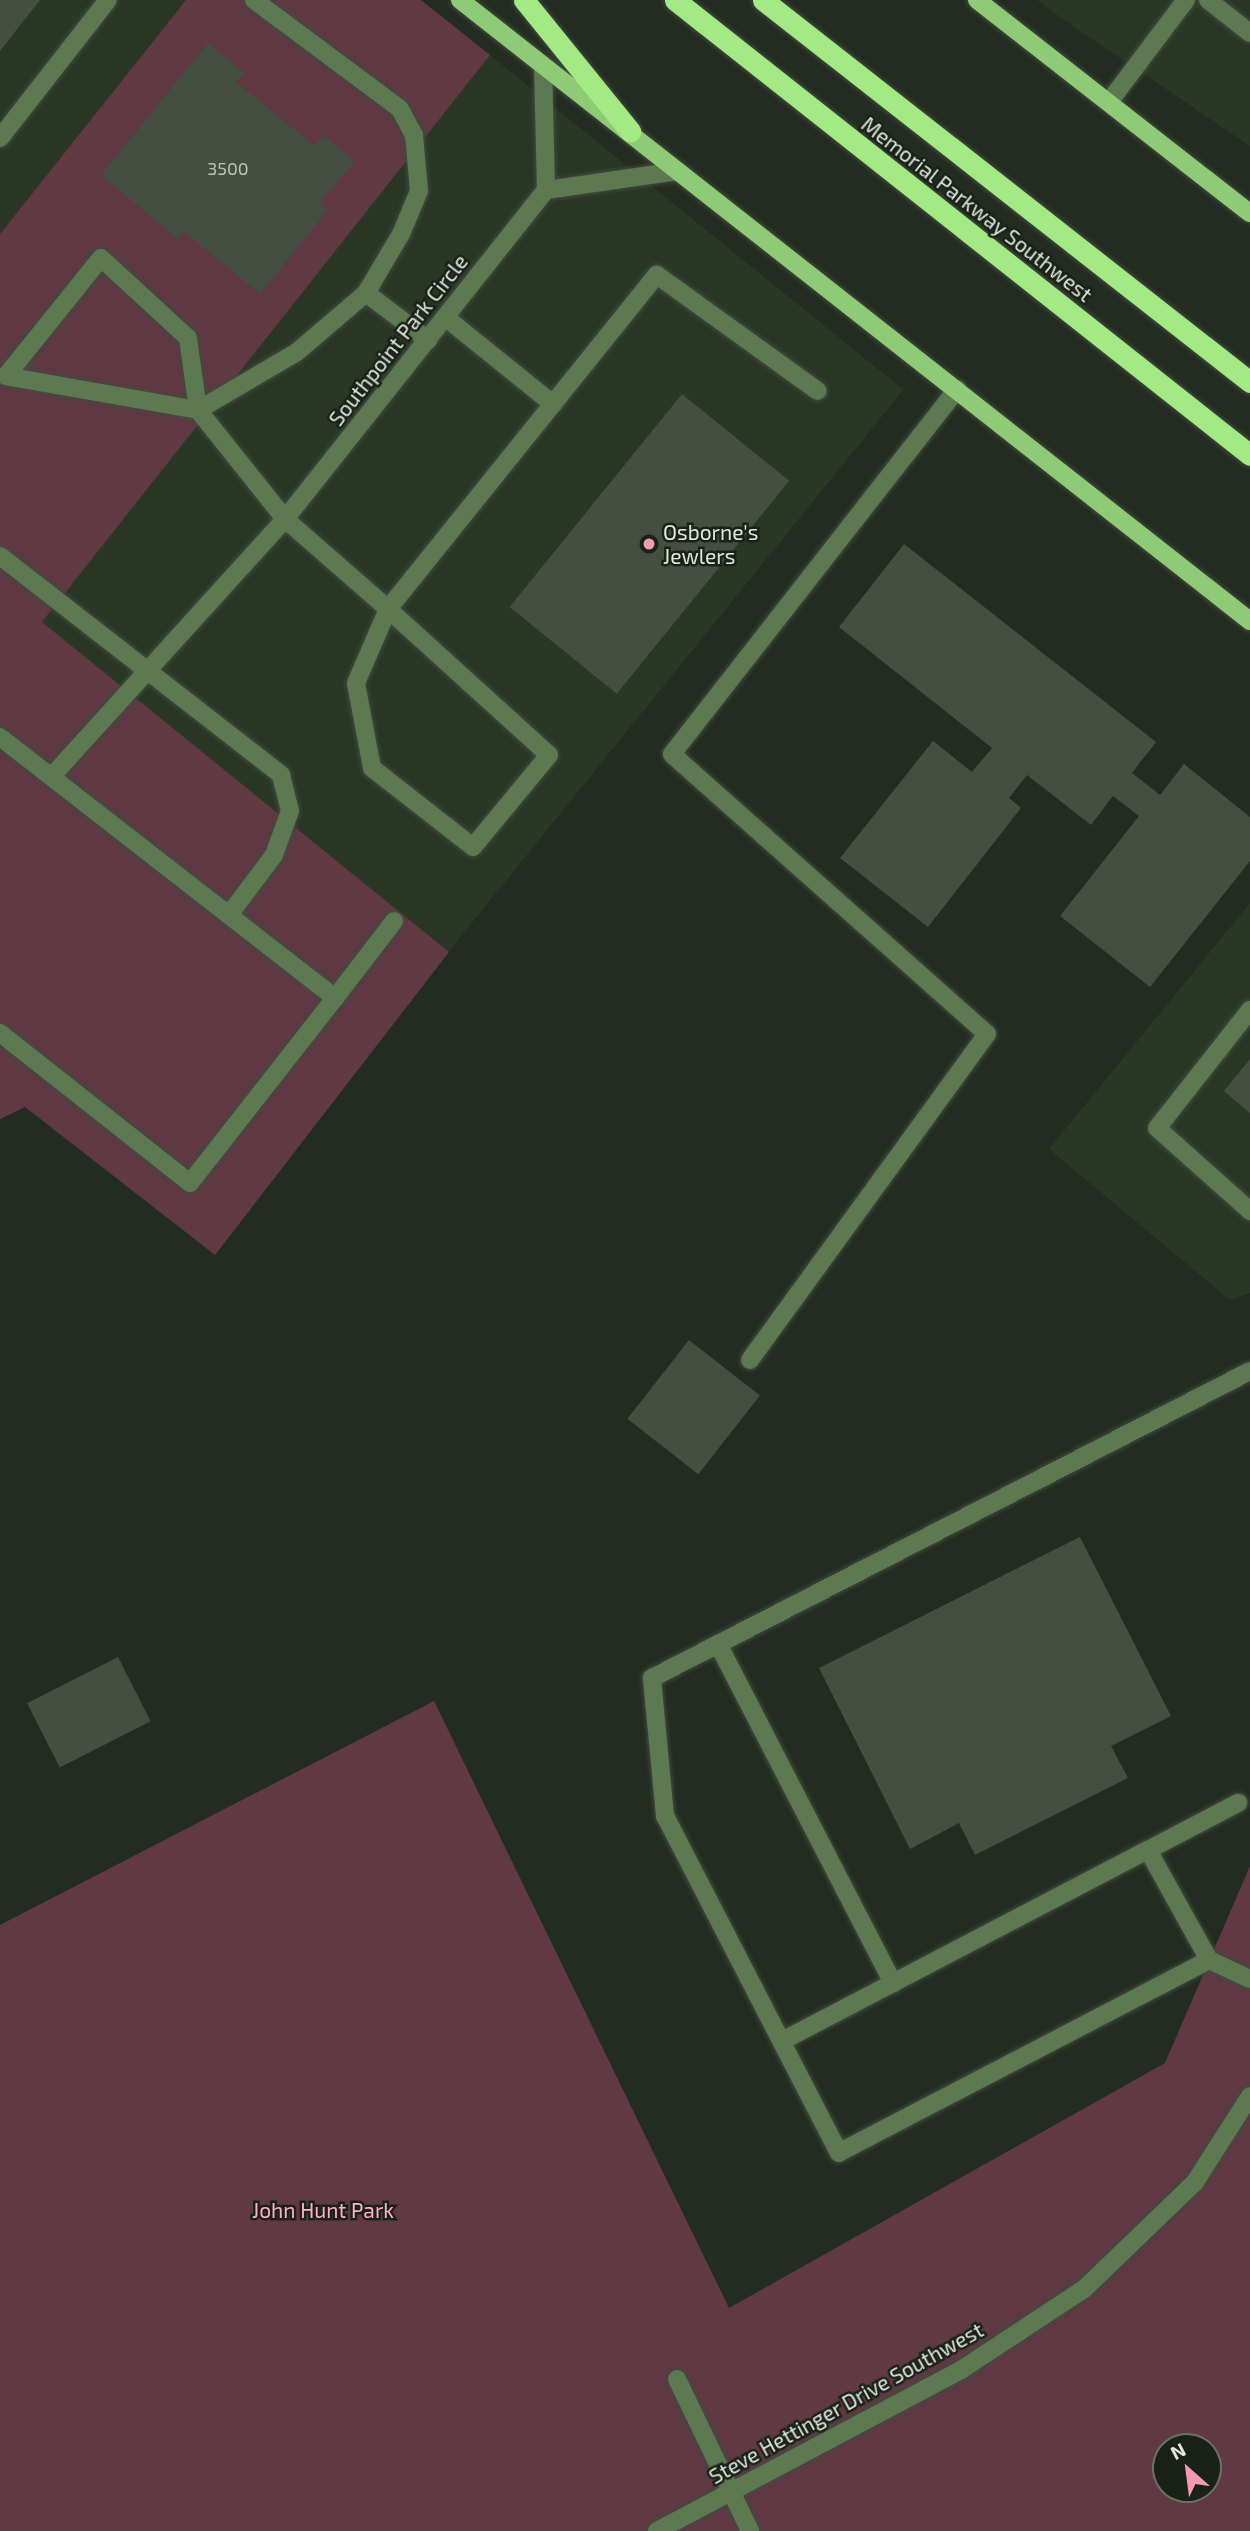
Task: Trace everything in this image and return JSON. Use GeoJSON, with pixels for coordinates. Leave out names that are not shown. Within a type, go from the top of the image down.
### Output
{"type":"FeatureCollection","features":[{"type":"Feature","properties":{"kind":"highway"},"geometry":{"type":"LineString","coordinates":[[524,0],[630,131]]}},
{"type":"Feature","properties":{"kind":"highway","name":"Memorial Parkway Southwest"},"geometry":{"type":"LineString","coordinates":[[676,0],[1250,455]]}},
{"type":"Feature","properties":{"kind":"highway","name":"Memorial Parkway Southwest"},"geometry":{"type":"LineString","coordinates":[[763,0],[1250,382]]}},
{"type":"Feature","properties":{"kind":"main road"},"geometry":{"type":"LineString","coordinates":[[460,0],[1250,621]]}},
{"type":"Feature","properties":{"kind":"main road"},"geometry":{"type":"LineString","coordinates":[[988,3],[1250,214]]}},
{"type":"Feature","properties":{"kind":"street"},"geometry":{"type":"LineString","coordinates":[[0,138],[108,0]]}},
{"type":"Feature","properties":{"kind":"street"},"geometry":{"type":"LineString","coordinates":[[254,0],[400,109],[414,135],[419,191],[401,234],[366,293],[297,352],[198,410],[6,376],[101,258],[188,338],[198,410],[285,519],[388,609],[549,755],[473,847],[372,768],[356,683],[388,609],[657,275],[818,391]]}},
{"type":"Feature","properties":{"kind":"street"},"geometry":{"type":"LineString","coordinates":[[1109,102],[1186,0]]}},
{"type":"Feature","properties":{"kind":"street"},"geometry":{"type":"LineString","coordinates":[[1208,0],[1250,33]]}},
{"type":"Feature","properties":{"kind":"street"},"geometry":{"type":"LineString","coordinates":[[543,66],[546,190],[678,170]]}},
{"type":"Feature","properties":{"kind":"street","name":"Southpoint Park Circle"},"geometry":{"type":"LineString","coordinates":[[52,776],[285,519],[546,190]]}},
{"type":"Feature","properties":{"kind":"street"},"geometry":{"type":"LineString","coordinates":[[366,293],[428,340]]}},
{"type":"Feature","properties":{"kind":"street"},"geometry":{"type":"LineString","coordinates":[[445,317],[553,404]]}},
{"type":"Feature","properties":{"kind":"street"},"geometry":{"type":"LineString","coordinates":[[750,1360],[987,1034],[672,754],[957,389]]}},
{"type":"Feature","properties":{"kind":"street"},"geometry":{"type":"LineString","coordinates":[[0,556],[150,668],[281,775],[290,811],[274,855],[229,915]]}},
{"type":"Feature","properties":{"kind":"street"},"geometry":{"type":"LineString","coordinates":[[0,737],[335,998]]}},
{"type":"Feature","properties":{"kind":"street"},"geometry":{"type":"LineString","coordinates":[[0,1033],[190,1183],[394,921]]}},
{"type":"Feature","properties":{"kind":"street"},"geometry":{"type":"LineString","coordinates":[[1250,1010],[1157,1128],[1250,1210]]}},
{"type":"Feature","properties":{"kind":"street"},"geometry":{"type":"LineString","coordinates":[[1209,1960],[839,2152],[666,1816],[652,1678],[1250,1371]]}},
{"type":"Feature","properties":{"kind":"street"},"geometry":{"type":"LineString","coordinates":[[718,1644],[893,1983]]}},
{"type":"Feature","properties":{"kind":"street"},"geometry":{"type":"LineString","coordinates":[[782,2041],[1238,1803]]}},
{"type":"Feature","properties":{"kind":"street"},"geometry":{"type":"LineString","coordinates":[[1148,1850],[1209,1960],[1250,1979]]}},
{"type":"Feature","properties":{"kind":"street","name":"Steve Hettinger Drive Southwest"},"geometry":{"type":"LineString","coordinates":[[657,2531],[961,2370],[1084,2289],[1195,2182],[1250,2096]]}},
{"type":"Feature","properties":{"kind":"street"},"geometry":{"type":"LineString","coordinates":[[677,2379],[750,2531]]}},
{"type":"Feature","properties":{"kind":"shaded area"},"geometry":{"type":"Polygon","coordinates":[[[0,0],[186,0],[0,234],[0,0]]]}},
{"type":"Feature","properties":{"kind":"shaded area"},"geometry":{"type":"Polygon","coordinates":[[[1037,0],[1250,0],[1250,146],[1064,20],[1037,0]]]}},
{"type":"Feature","properties":{"kind":"shaded area"},"geometry":{"type":"Polygon","coordinates":[[[490,55],[903,390],[448,952],[35,617],[490,55]]]}},
{"type":"Feature","properties":{"kind":"shaded area"},"geometry":{"type":"Polygon","coordinates":[[[1250,903],[1250,1293],[1230,1300],[1049,1149],[1250,903]]]}},
{"type":"Feature","properties":{"kind":"green space"},"geometry":{"type":"Polygon","coordinates":[[[186,0],[421,0],[490,55],[42,622],[449,952],[215,1255],[25,1107],[0,1119],[0,234],[186,0]]]}},
{"type":"Feature","properties":{"kind":"green space","name":"John Hunt Park"},"geometry":{"type":"Polygon","coordinates":[[[434,1701],[729,2308],[1165,2063],[1250,1866],[1250,2531],[0,2531],[0,1925],[434,1701]]]}},
{"type":"Feature","properties":{"kind":"building"},"geometry":{"type":"Polygon","coordinates":[[[0,0],[40,0],[0,51],[0,0]]]}},
{"type":"Feature","properties":{"kind":"building"},"geometry":{"type":"Polygon","coordinates":[[[208,43],[244,73],[236,82],[315,146],[323,135],[355,161],[320,203],[328,210],[260,294],[184,232],[178,239],[101,175],[208,43]]]}},
{"type":"Feature","properties":{"kind":"building","name":"Osborne's Jewlers"},"geometry":{"type":"Polygon","coordinates":[[[682,394],[789,481],[617,694],[510,607],[682,394]]]}},
{"type":"Feature","properties":{"kind":"building"},"geometry":{"type":"Polygon","coordinates":[[[904,544],[1156,742],[1132,773],[1160,795],[1184,764],[1250,817],[1250,861],[1150,987],[1060,916],[1139,816],[1113,796],[1091,825],[1027,775],[1009,798],[1021,808],[928,927],[840,858],[933,741],[972,772],[992,748],[839,627],[904,544]]]}},
{"type":"Feature","properties":{"kind":"building"},"geometry":{"type":"Polygon","coordinates":[[[1250,1059],[1250,1113],[1224,1091],[1250,1059]]]}},
{"type":"Feature","properties":{"kind":"building"},"geometry":{"type":"Polygon","coordinates":[[[689,1340],[760,1395],[698,1474],[627,1419],[689,1340]]]}},
{"type":"Feature","properties":{"kind":"building"},"geometry":{"type":"Polygon","coordinates":[[[1080,1537],[1171,1716],[1111,1746],[1128,1778],[975,1855],[959,1823],[910,1849],[819,1668],[1080,1537]]]}},
{"type":"Feature","properties":{"kind":"building"},"geometry":{"type":"Polygon","coordinates":[[[118,1657],[151,1721],[60,1767],[27,1703],[118,1657]]]}},
{"type":"Feature","properties":{"kind":"place","name":"Osborne's Jewlers"},"geometry":{"type":"Point","coordinates":[649,544]}}]}
